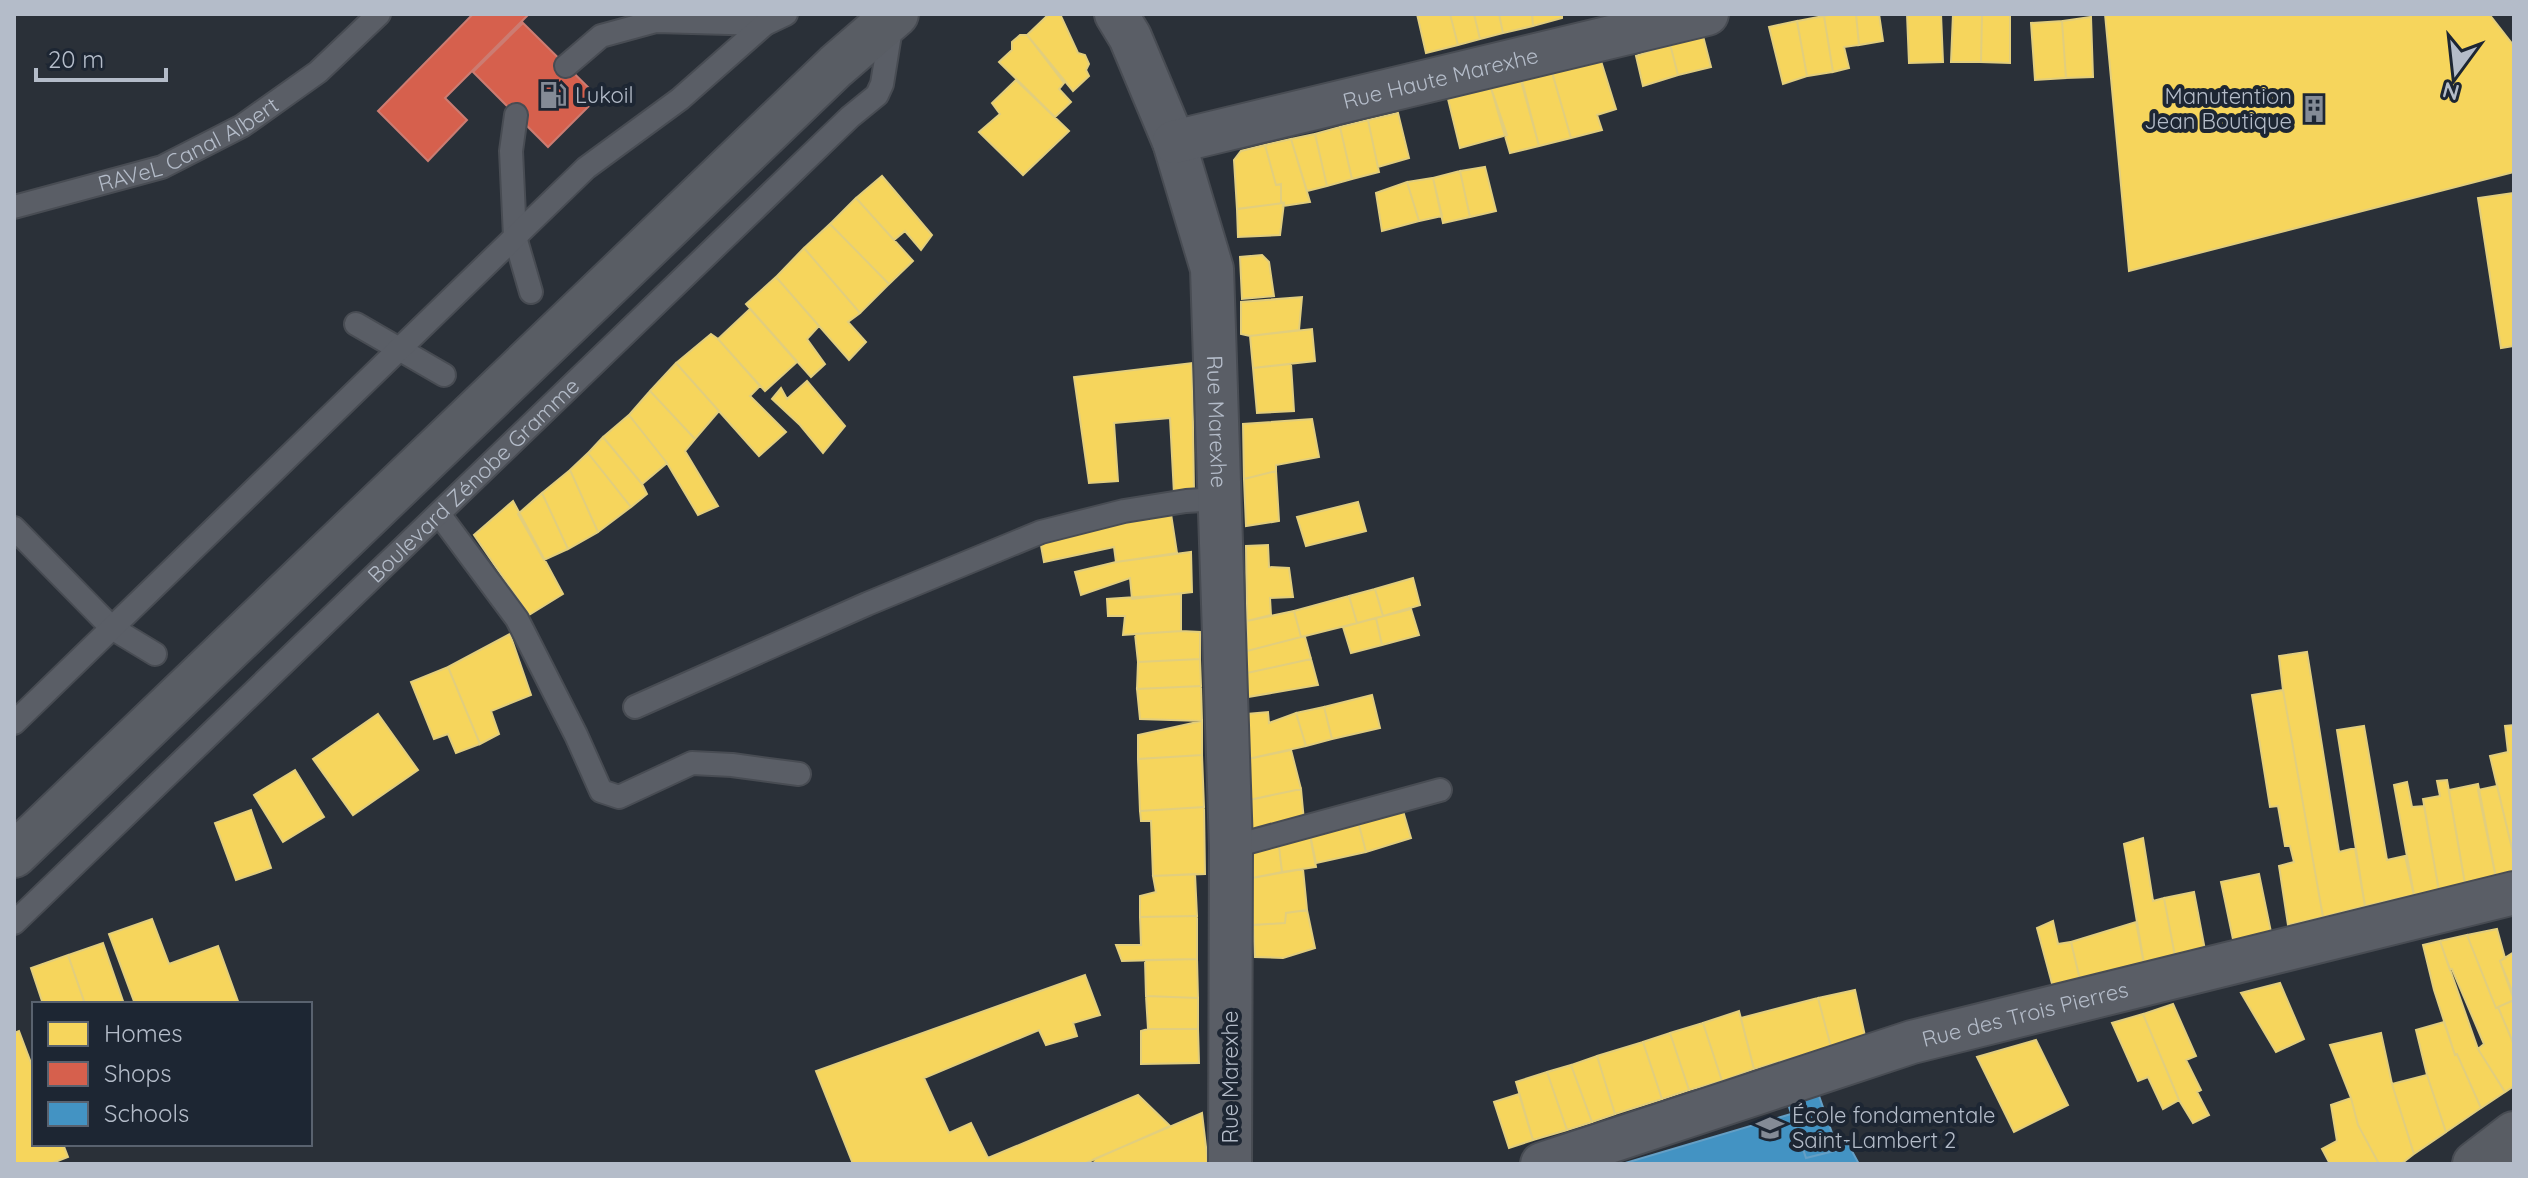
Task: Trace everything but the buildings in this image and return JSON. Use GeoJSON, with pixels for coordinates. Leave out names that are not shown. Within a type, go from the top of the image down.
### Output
{"type":"FeatureCollection","features":[{"type":"Feature","properties":{"kind":"main road","name":"Boulevard Zénobe Gramme"},"geometry":{"type":"LineString","coordinates":[[14,855],[662,231],[836,66],[894,16]]}},
{"type":"Feature","properties":{"kind":"main road"},"geometry":{"type":"LineString","coordinates":[[2475,1164],[2514,1134]]}},
{"type":"Feature","properties":{"kind":"street","name":"Rue Marexhe"},"geometry":{"type":"LineString","coordinates":[[1116,14],[1130,37],[1174,142],[1212,269],[1231,847],[1230,1164]]}},
{"type":"Feature","properties":{"kind":"street","name":"Rue Haute Marexhe"},"geometry":{"type":"LineString","coordinates":[[1174,142],[1707,14]]}},
{"type":"Feature","properties":{"kind":"street","name":"Rue des Trois Pierres"},"geometry":{"type":"LineString","coordinates":[[1542,1164],[1912,1042],[2514,893]]}},
{"type":"Feature","properties":{"kind":"lane","name":"RAVeL Canal Albert"},"geometry":{"type":"LineString","coordinates":[[14,207],[162,167],[242,126],[318,72],[379,14]]}},
{"type":"Feature","properties":{"kind":"lane"},"geometry":{"type":"LineString","coordinates":[[14,723],[586,168],[680,99],[765,24],[786,14]]}},
{"type":"Feature","properties":{"kind":"lane","name":"Boulevard Zénobe Gramme"},"geometry":{"type":"LineString","coordinates":[[14,923],[850,117],[877,95],[894,16]]}},
{"type":"Feature","properties":{"kind":"lane"},"geometry":{"type":"LineString","coordinates":[[566,66],[601,36],[656,21],[765,24]]}},
{"type":"Feature","properties":{"kind":"lane"},"geometry":{"type":"LineString","coordinates":[[516,115],[511,151],[515,237],[531,292]]}},
{"type":"Feature","properties":{"kind":"lane"},"geometry":{"type":"LineString","coordinates":[[356,324],[444,375]]}},
{"type":"Feature","properties":{"kind":"lane"},"geometry":{"type":"LineString","coordinates":[[635,707],[867,604],[1041,532],[1124,511],[1219,499]]}},
{"type":"Feature","properties":{"kind":"lane"},"geometry":{"type":"LineString","coordinates":[[439,514],[517,619],[601,791],[619,797],[692,763],[799,774]]}},
{"type":"Feature","properties":{"kind":"lane"},"geometry":{"type":"LineString","coordinates":[[14,528],[112,628],[155,654]]}},
{"type":"Feature","properties":{"kind":"lane"},"geometry":{"type":"LineString","coordinates":[[1231,847],[1440,790]]}},
{"type":"Feature","properties":{"kind":"place","name":"Lukoil"},"geometry":{"type":"Point","coordinates":[553,95]}},
{"type":"Feature","properties":{"kind":"place","name":"Manutention Jean Boutique"},"geometry":{"type":"Point","coordinates":[2314,109]}},
{"type":"Feature","properties":{"kind":"place","name":"École fondamentale Saint-Lambert 2"},"geometry":{"type":"Point","coordinates":[1770,1128]}}]}
